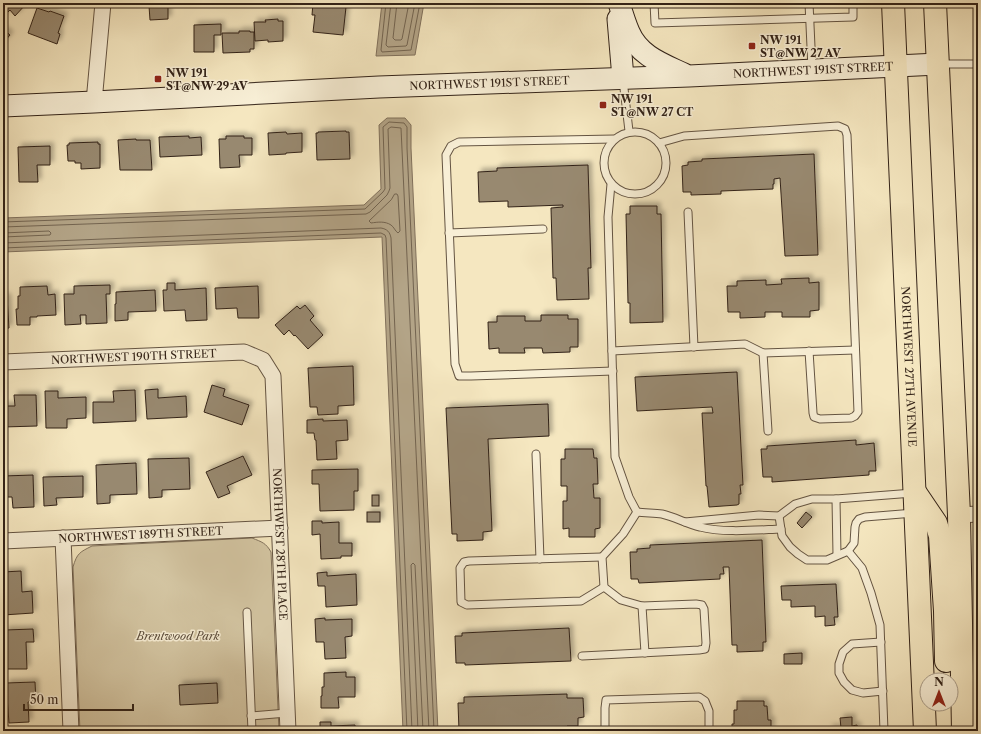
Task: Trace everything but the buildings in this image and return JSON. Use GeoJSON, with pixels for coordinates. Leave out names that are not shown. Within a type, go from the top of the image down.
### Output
{"type":"FeatureCollection","features":[{"type":"Feature","properties":{"kind":"main road","name":"NORTHWEST 27TH AVENUE"},"geometry":{"type":"LineString","coordinates":[[893,3],[925,731]]}},
{"type":"Feature","properties":{"kind":"main road"},"geometry":{"type":"LineString","coordinates":[[935,3],[968,514],[962,680],[963,728]]}},
{"type":"Feature","properties":{"kind":"main road"},"geometry":{"type":"LineString","coordinates":[[915,503],[936,523],[940,536],[945,611],[962,680]]}},
{"type":"Feature","properties":{"kind":"main road"},"geometry":{"type":"LineString","coordinates":[[954,712],[963,728]]}},
{"type":"Feature","properties":{"kind":"street"},"geometry":{"type":"LineString","coordinates":[[94,102],[103,3]]}},
{"type":"Feature","properties":{"kind":"street"},"geometry":{"type":"LineString","coordinates":[[618,3],[629,33],[638,47],[653,60],[688,76]]}},
{"type":"Feature","properties":{"kind":"street"},"geometry":{"type":"LineString","coordinates":[[618,3],[623,78]]}},
{"type":"Feature","properties":{"kind":"street","name":"NORTHWEST 191ST STREET"},"geometry":{"type":"LineString","coordinates":[[3,106],[379,87],[554,82],[938,64]]}},
{"type":"Feature","properties":{"kind":"street","name":"NORTHWEST 190TH STREET"},"geometry":{"type":"LineString","coordinates":[[3,362],[244,352],[263,360]]}},
{"type":"Feature","properties":{"kind":"street","name":"NORTHWEST 28TH PLACE"},"geometry":{"type":"LineString","coordinates":[[263,360],[273,376],[288,731]]}},
{"type":"Feature","properties":{"kind":"street","name":"NORTHWEST 189TH STREET"},"geometry":{"type":"LineString","coordinates":[[3,541],[280,528]]}},
{"type":"Feature","properties":{"kind":"street"},"geometry":{"type":"LineString","coordinates":[[64,538],[71,731]]}},
{"type":"Feature","properties":{"kind":"lane"},"geometry":{"type":"LineString","coordinates":[[654,3],[655,23],[853,17],[853,3]]}},
{"type":"Feature","properties":{"kind":"lane"},"geometry":{"type":"LineString","coordinates":[[809,3],[812,70]]}},
{"type":"Feature","properties":{"kind":"lane","name":"NORTHWEST 191ST STREET"},"geometry":{"type":"LineString","coordinates":[[938,64],[977,62]]}},
{"type":"Feature","properties":{"kind":"lane"},"geometry":{"type":"LineString","coordinates":[[623,78],[629,131]]}},
{"type":"Feature","properties":{"kind":"lane"},"geometry":{"type":"LineString","coordinates":[[659,143],[684,136],[838,126],[845,129],[847,135],[858,412],[855,416],[850,418],[820,419],[814,417],[809,352]]}},
{"type":"Feature","properties":{"kind":"lane"},"geometry":{"type":"LineString","coordinates":[[611,184],[618,190],[634,194],[645,193],[654,188],[666,171],[666,161],[663,149],[659,143],[651,136],[640,132],[629,131],[614,139],[608,148],[605,166],[611,184],[608,217],[615,457],[629,497],[637,512]]}},
{"type":"Feature","properties":{"kind":"lane"},"geometry":{"type":"LineString","coordinates":[[613,371],[459,376],[455,364],[446,155],[451,146],[459,142],[614,139]]}},
{"type":"Feature","properties":{"kind":"lane"},"geometry":{"type":"LineString","coordinates":[[688,212],[694,347]]}},
{"type":"Feature","properties":{"kind":"lane"},"geometry":{"type":"LineString","coordinates":[[449,233],[543,228]]}},
{"type":"Feature","properties":{"kind":"lane"},"geometry":{"type":"LineString","coordinates":[[612,352],[745,344],[763,353],[855,350]]}},
{"type":"Feature","properties":{"kind":"lane"},"geometry":{"type":"LineString","coordinates":[[763,353],[768,431]]}},
{"type":"Feature","properties":{"kind":"lane"},"geometry":{"type":"LineString","coordinates":[[536,454],[540,559]]}},
{"type":"Feature","properties":{"kind":"lane"},"geometry":{"type":"LineString","coordinates":[[685,522],[754,516],[779,516],[795,504],[812,499],[915,503]]}},
{"type":"Feature","properties":{"kind":"lane"},"geometry":{"type":"LineString","coordinates":[[836,499],[837,555]]}},
{"type":"Feature","properties":{"kind":"lane"},"geometry":{"type":"LineString","coordinates":[[779,516],[782,536],[790,547],[807,560],[827,560],[848,551],[854,543],[855,527],[859,519],[915,503]]}},
{"type":"Feature","properties":{"kind":"lane"},"geometry":{"type":"LineString","coordinates":[[637,512],[662,514],[699,527],[722,530],[781,529]]}},
{"type":"Feature","properties":{"kind":"lane"},"geometry":{"type":"LineString","coordinates":[[604,587],[581,601],[467,605],[461,602],[460,568],[464,562],[469,561],[602,557],[624,534],[637,512]]}},
{"type":"Feature","properties":{"kind":"lane"},"geometry":{"type":"LineString","coordinates":[[848,551],[862,568],[880,625],[884,731]]}},
{"type":"Feature","properties":{"kind":"lane"},"geometry":{"type":"LineString","coordinates":[[582,656],[705,649],[704,609],[702,605],[642,606],[621,600],[604,587],[602,557]]}},
{"type":"Feature","properties":{"kind":"lane"},"geometry":{"type":"LineString","coordinates":[[642,606],[645,653]]}},
{"type":"Feature","properties":{"kind":"lane"},"geometry":{"type":"LineString","coordinates":[[247,612],[252,731]]}},
{"type":"Feature","properties":{"kind":"lane"},"geometry":{"type":"LineString","coordinates":[[880,642],[852,644],[843,652],[839,664],[839,673],[844,682],[852,690],[863,693],[883,691]]}},
{"type":"Feature","properties":{"kind":"lane"},"geometry":{"type":"LineString","coordinates":[[605,731],[606,700],[699,697],[705,701],[709,711],[709,731]]}},
{"type":"Feature","properties":{"kind":"lane"},"geometry":{"type":"LineString","coordinates":[[251,716],[287,713]]}},
{"type":"Feature","properties":{"kind":"green space","name":"Brentwood Park"},"geometry":{"type":"Polygon","coordinates":[[[252,538],[263,543],[271,552],[279,731],[80,731],[73,567],[80,554],[92,546],[252,538]]]}},
{"type":"Feature","properties":{"kind":"water"},"geometry":{"type":"Polygon","coordinates":[[[382,3],[424,3],[415,55],[376,56],[382,3]]]}},
{"type":"Feature","properties":{"kind":"water"},"geometry":{"type":"Polygon","coordinates":[[[387,118],[405,118],[411,125],[438,731],[403,731],[382,237],[3,252],[3,218],[364,205],[381,189],[379,125],[387,118]]]}},
{"type":"Feature","properties":{"kind":"place","name":"NW 191 ST@NW 27 AV"},"geometry":{"type":"Point","coordinates":[752,46]}},
{"type":"Feature","properties":{"kind":"place","name":"NW 191 ST@NW 29 AV"},"geometry":{"type":"Point","coordinates":[158,79]}},
{"type":"Feature","properties":{"kind":"place","name":"NW 191 ST@NW 27 CT"},"geometry":{"type":"Point","coordinates":[603,105]}}]}
